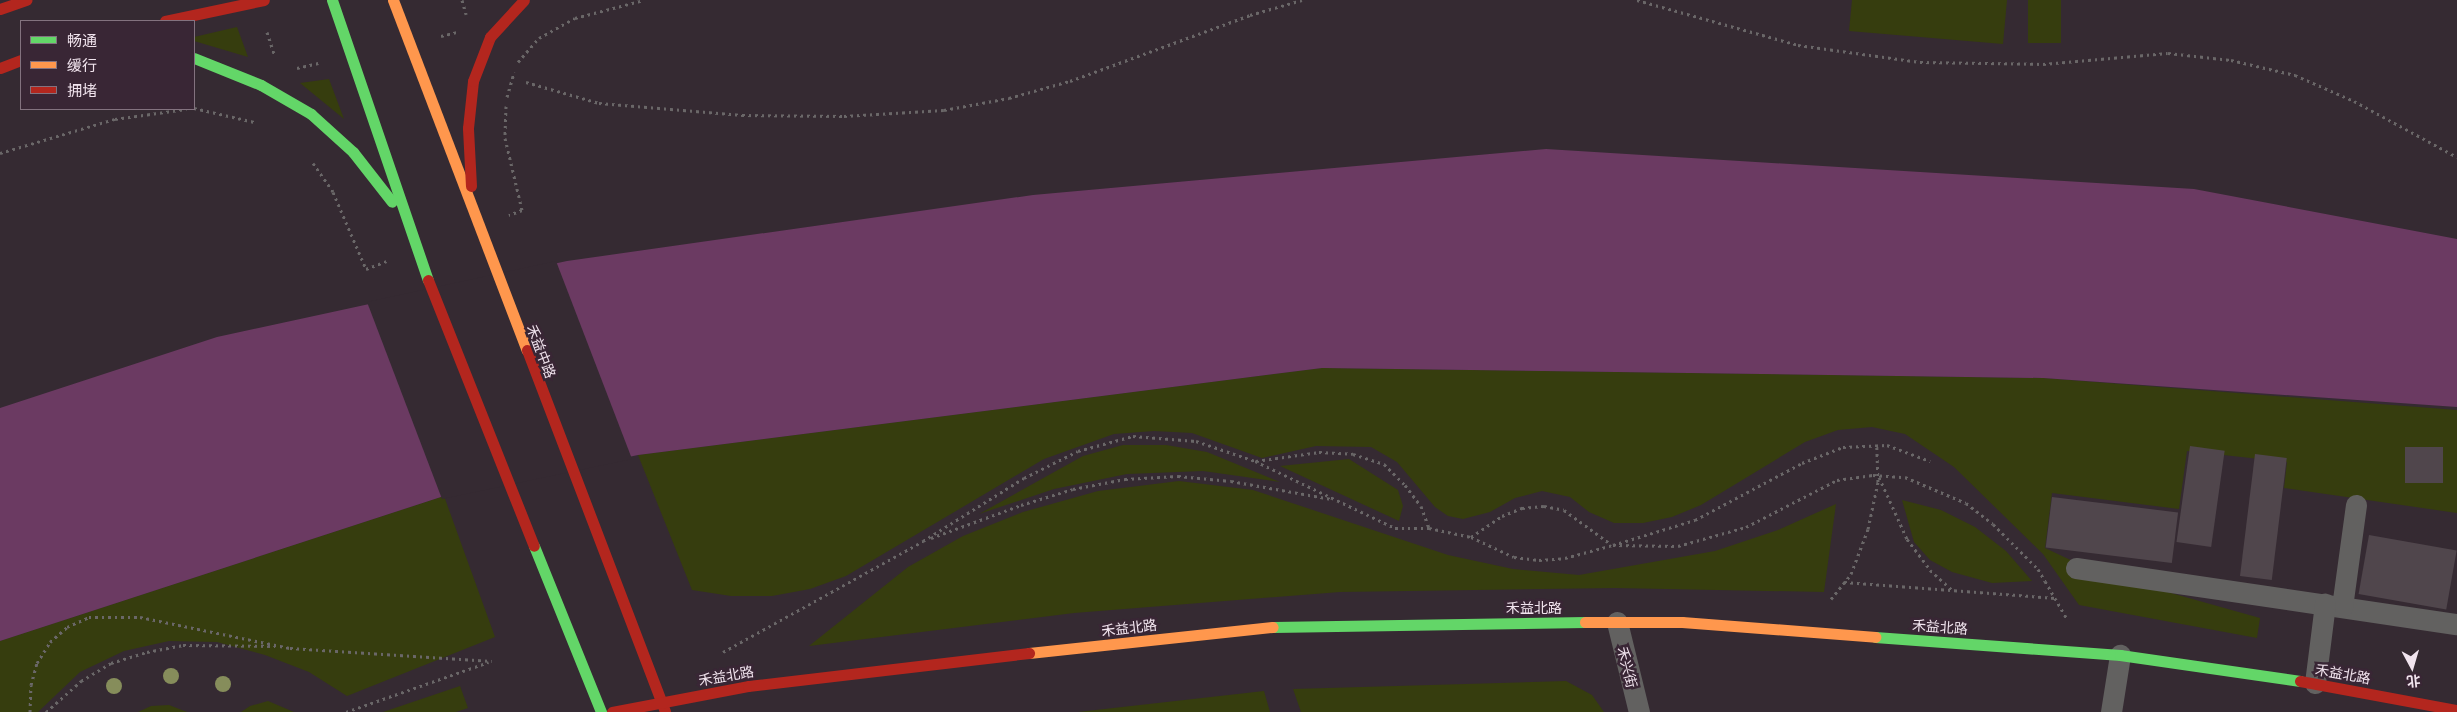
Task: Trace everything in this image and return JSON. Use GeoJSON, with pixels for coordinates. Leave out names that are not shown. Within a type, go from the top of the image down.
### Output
{"type":"FeatureCollection","features":[{"type":"Feature","properties":{"kind":"street"},"geometry":{"type":"LineString","coordinates":[[332,0],[416,250],[534,551],[600,712]]}},
{"type":"Feature","properties":{"kind":"street","name":"禾益中路"},"geometry":{"type":"LineString","coordinates":[[393,0],[478,227],[664,707]]}},
{"type":"Feature","properties":{"kind":"street"},"geometry":{"type":"LineString","coordinates":[[478,227],[470,177],[468,128],[473,81],[490,37],[524,0]]}},
{"type":"Feature","properties":{"kind":"street"},"geometry":{"type":"LineString","coordinates":[[0,9],[21,1]]}},
{"type":"Feature","properties":{"kind":"street"},"geometry":{"type":"LineString","coordinates":[[170,20],[260,1]]}},
{"type":"Feature","properties":{"kind":"street"},"geometry":{"type":"LineString","coordinates":[[195,58],[261,84],[311,114],[353,152],[388,195],[416,250]]}},
{"type":"Feature","properties":{"kind":"street"},"geometry":{"type":"LineString","coordinates":[[0,68],[20,60]]}},
{"type":"Feature","properties":{"kind":"street","name":"禾益北路"},"geometry":{"type":"LineString","coordinates":[[612,712],[664,707],[748,686],[1257,628],[1617,622],[1682,622],[2120,655],[2315,683],[2457,710]]}},
{"type":"Feature","properties":{"kind":"lane"},"geometry":{"type":"LineString","coordinates":[[2315,683],[2356,505]]}},
{"type":"Feature","properties":{"kind":"lane"},"geometry":{"type":"LineString","coordinates":[[2076,568],[2457,624]]}},
{"type":"Feature","properties":{"kind":"lane","name":"禾兴街"},"geometry":{"type":"LineString","coordinates":[[1617,622],[1639,712]]}},
{"type":"Feature","properties":{"kind":"lane"},"geometry":{"type":"LineString","coordinates":[[2112,712],[2120,655]]}},
{"type":"Feature","properties":{"kind":"path"},"geometry":{"type":"LineString","coordinates":[[478,227],[522,210],[505,138],[506,100],[518,61],[539,38],[576,18],[644,0]]}},
{"type":"Feature","properties":{"kind":"path"},"geometry":{"type":"LineString","coordinates":[[526,82],[599,103],[742,115],[844,116],[944,110],[1009,98],[1070,81],[1250,15],[1302,0]]}},
{"type":"Feature","properties":{"kind":"path"},"geometry":{"type":"LineString","coordinates":[[1637,0],[1798,45],[1920,62],[2043,64],[2168,53],[2231,60],[2295,75],[2354,101],[2457,157]]}},
{"type":"Feature","properties":{"kind":"path"},"geometry":{"type":"LineString","coordinates":[[260,1],[277,63]]}},
{"type":"Feature","properties":{"kind":"path"},"geometry":{"type":"LineString","coordinates":[[195,108],[257,123]]}},
{"type":"Feature","properties":{"kind":"path"},"geometry":{"type":"LineString","coordinates":[[0,153],[114,120],[179,110]]}},
{"type":"Feature","properties":{"kind":"path"},"geometry":{"type":"LineString","coordinates":[[308,156],[333,192],[366,269],[416,250]]}},
{"type":"Feature","properties":{"kind":"path"},"geometry":{"type":"LineString","coordinates":[[723,652],[923,541],[1024,478],[1078,451],[1105,442],[1133,436],[1196,441],[1255,462],[1395,528],[1429,528],[1471,537],[1514,557],[1539,560],[1565,558],[1695,520],[1810,460],[1843,447],[1887,445],[1930,461]]}},
{"type":"Feature","properties":{"kind":"path"},"geometry":{"type":"LineString","coordinates":[[1828,603],[1851,574],[1868,529],[1878,473],[1876,446]]}},
{"type":"Feature","properties":{"kind":"path"},"geometry":{"type":"LineString","coordinates":[[1255,462],[1318,452],[1353,454],[1384,464],[1421,506],[1429,528]]}},
{"type":"Feature","properties":{"kind":"path"},"geometry":{"type":"LineString","coordinates":[[1878,473],[1907,539],[1930,570],[1952,590]]}},
{"type":"Feature","properties":{"kind":"path"},"geometry":{"type":"LineString","coordinates":[[1471,537],[1502,516],[1522,508],[1544,506],[1564,510],[1613,545],[1678,546],[1746,527],[1837,480],[1873,475],[1905,477],[1966,503],[1993,524],[2038,569],[2069,622]]}},
{"type":"Feature","properties":{"kind":"path"},"geometry":{"type":"LineString","coordinates":[[923,541],[1039,500],[1125,479],[1178,476],[1230,481],[1336,500]]}},
{"type":"Feature","properties":{"kind":"path"},"geometry":{"type":"LineString","coordinates":[[1844,582],[2055,598]]}},
{"type":"Feature","properties":{"kind":"path"},"geometry":{"type":"LineString","coordinates":[[30,712],[31,685],[37,663],[56,637],[67,627],[89,617],[140,616],[290,648]]}},
{"type":"Feature","properties":{"kind":"path"},"geometry":{"type":"LineString","coordinates":[[46,712],[89,676],[111,663],[147,652],[183,645],[218,644],[492,661],[346,712]]}},
{"type":"Feature","properties":{"kind":"green space"},"geometry":{"type":"Polygon","coordinates":[[[1852,0],[2007,0],[2003,44],[1849,31],[1852,0]]]}},
{"type":"Feature","properties":{"kind":"green space"},"geometry":{"type":"Polygon","coordinates":[[[2028,0],[2061,0],[2061,43],[2028,43],[2028,0]]]}},
{"type":"Feature","properties":{"kind":"green space"},"geometry":{"type":"Polygon","coordinates":[[[237,27],[248,57],[195,41],[195,37],[237,27]]]}},
{"type":"Feature","properties":{"kind":"green space"},"geometry":{"type":"Polygon","coordinates":[[[329,79],[344,119],[300,83],[329,79]]]}},
{"type":"Feature","properties":{"kind":"green space"},"geometry":{"type":"Polygon","coordinates":[[[1322,368],[2043,378],[2457,410],[2457,513],[2284,488],[2287,462],[2187,451],[2179,509],[2052,493],[2045,548],[2096,572],[2260,618],[2257,638],[2079,605],[2043,554],[1954,467],[1905,434],[1872,427],[1838,430],[1805,442],[1701,505],[1672,517],[1643,523],[1614,523],[1589,512],[1570,497],[1542,491],[1515,498],[1490,512],[1463,519],[1448,516],[1435,507],[1397,462],[1371,447],[1316,446],[1262,458],[1192,433],[1154,431],[1114,434],[1044,459],[846,576],[810,589],[772,596],[731,596],[692,590],[638,455],[1322,368]]]}},
{"type":"Feature","properties":{"kind":"green space"},"geometry":{"type":"Polygon","coordinates":[[[1123,445],[1166,445],[1207,452],[1280,482],[1203,471],[1127,474],[1054,489],[979,514],[1083,456],[1123,445]]]}},
{"type":"Feature","properties":{"kind":"green space"},"geometry":{"type":"Polygon","coordinates":[[[1349,459],[1398,490],[1403,506],[1399,521],[1280,466],[1349,459]]]}},
{"type":"Feature","properties":{"kind":"green space"},"geometry":{"type":"Polygon","coordinates":[[[1179,481],[1253,490],[1448,555],[1513,569],[1579,575],[1715,551],[1778,530],[1836,504],[1824,592],[1615,588],[1340,592],[1074,613],[809,646],[908,567],[963,536],[1023,512],[1098,491],[1179,481]]]}},
{"type":"Feature","properties":{"kind":"green space"},"geometry":{"type":"Polygon","coordinates":[[[444,496],[495,637],[347,696],[309,672],[265,655],[217,642],[169,641],[124,651],[80,672],[38,712],[0,712],[0,641],[444,496]]]}},
{"type":"Feature","properties":{"kind":"green space"},"geometry":{"type":"Polygon","coordinates":[[[1902,500],[1941,510],[1975,527],[2006,551],[2032,581],[1992,583],[1952,572],[1930,560],[1914,542],[1902,500]]]}},
{"type":"Feature","properties":{"kind":"green space"},"geometry":{"type":"Polygon","coordinates":[[[1566,681],[1592,695],[1604,712],[1301,712],[1293,689],[1566,681]]]}},
{"type":"Feature","properties":{"kind":"green space"},"geometry":{"type":"Polygon","coordinates":[[[460,686],[468,708],[456,712],[383,712],[460,686]]]}},
{"type":"Feature","properties":{"kind":"green space"},"geometry":{"type":"Polygon","coordinates":[[[1264,691],[1270,712],[1078,712],[1264,691]]]}},
{"type":"Feature","properties":{"kind":"green space"},"geometry":{"type":"Polygon","coordinates":[[[268,701],[294,712],[241,712],[250,706],[268,701]]]}},
{"type":"Feature","properties":{"kind":"green space"},"geometry":{"type":"Polygon","coordinates":[[[169,705],[187,712],[138,712],[151,706],[169,705]]]}},
{"type":"Feature","properties":{"kind":"shaded area"},"geometry":{"type":"Polygon","coordinates":[[[1546,149],[2194,189],[2457,239],[2457,407],[2043,378],[1322,368],[638,455],[444,496],[0,641],[0,408],[217,337],[567,261],[1033,195],[1546,149]]]}},
{"type":"Feature","properties":{"kind":"pier"},"geometry":{"type":"Polygon","coordinates":[[[556,261],[632,459],[442,499],[367,302],[556,261]]]}},
{"type":"Feature","properties":{"kind":"building"},"geometry":{"type":"Polygon","coordinates":[[[2190,446],[2225,451],[2211,547],[2177,542],[2190,446]]]}},
{"type":"Feature","properties":{"kind":"building"},"geometry":{"type":"Polygon","coordinates":[[[2405,447],[2443,447],[2443,483],[2405,483],[2405,447]]]}},
{"type":"Feature","properties":{"kind":"building"},"geometry":{"type":"Polygon","coordinates":[[[2255,454],[2287,458],[2272,580],[2240,576],[2255,454]]]}},
{"type":"Feature","properties":{"kind":"building"},"geometry":{"type":"Polygon","coordinates":[[[2052,497],[2178,512],[2172,563],[2046,548],[2052,497]]]}},
{"type":"Feature","properties":{"kind":"building"},"geometry":{"type":"Polygon","coordinates":[[[2369,535],[2457,550],[2446,610],[2359,594],[2369,535]]]}},
{"type":"Feature","properties":{"kind":"traffic: fast"},"geometry":{"type":"LineString","coordinates":[[332,0],[428,280]]}},
{"type":"Feature","properties":{"kind":"traffic: fast"},"geometry":{"type":"LineString","coordinates":[[195,58],[261,85],[311,114],[353,152],[392,202]]}},
{"type":"Feature","properties":{"kind":"traffic: fast"},"geometry":{"type":"LineString","coordinates":[[534,546],[601,712]]}},
{"type":"Feature","properties":{"kind":"traffic: fast"},"geometry":{"type":"LineString","coordinates":[[1273,627],[1585,622]]}},
{"type":"Feature","properties":{"kind":"traffic: fast"},"geometry":{"type":"LineString","coordinates":[[1875,637],[2120,655],[2300,681]]}},
{"type":"Feature","properties":{"kind":"traffic: slow"},"geometry":{"type":"LineString","coordinates":[[393,0],[527,350]]}},
{"type":"Feature","properties":{"kind":"traffic: slow"},"geometry":{"type":"LineString","coordinates":[[1585,622],[1682,622],[1875,637]]}},
{"type":"Feature","properties":{"kind":"traffic: slow"},"geometry":{"type":"LineString","coordinates":[[1029,653],[1273,627]]}},
{"type":"Feature","properties":{"kind":"traffic: jam"},"geometry":{"type":"LineString","coordinates":[[0,9],[26,0]]}},
{"type":"Feature","properties":{"kind":"traffic: jam"},"geometry":{"type":"LineString","coordinates":[[170,20],[264,0]]}},
{"type":"Feature","properties":{"kind":"traffic: jam"},"geometry":{"type":"LineString","coordinates":[[471,186],[468,128],[473,81],[490,37],[524,0]]}},
{"type":"Feature","properties":{"kind":"traffic: jam"},"geometry":{"type":"LineString","coordinates":[[0,68],[20,60]]}},
{"type":"Feature","properties":{"kind":"traffic: jam"},"geometry":{"type":"LineString","coordinates":[[428,280],[534,546]]}},
{"type":"Feature","properties":{"kind":"traffic: jam"},"geometry":{"type":"LineString","coordinates":[[527,350],[665,712]]}},
{"type":"Feature","properties":{"kind":"traffic: jam"},"geometry":{"type":"LineString","coordinates":[[612,712],[748,686],[1029,653]]}},
{"type":"Feature","properties":{"kind":"traffic: jam"},"geometry":{"type":"LineString","coordinates":[[2300,681],[2457,710]]}}]}
